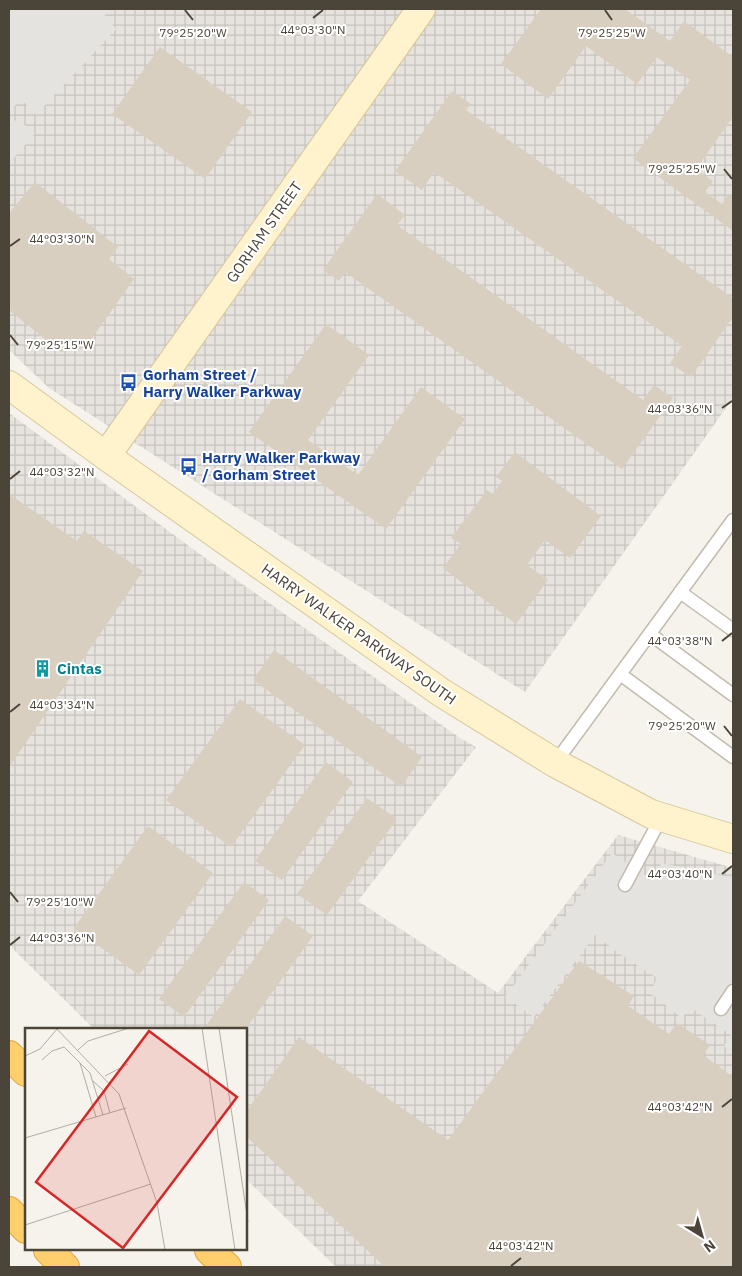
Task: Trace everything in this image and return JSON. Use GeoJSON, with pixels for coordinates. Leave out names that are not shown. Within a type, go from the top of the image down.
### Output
{"type":"FeatureCollection","features":[{"type":"Feature","properties":{"kind":"highway"},"geometry":{"type":"LineString","coordinates":[[9,1055],[25,1071]]}},
{"type":"Feature","properties":{"kind":"highway"},"geometry":{"type":"LineString","coordinates":[[9,1211],[25,1228]]}},
{"type":"Feature","properties":{"kind":"highway"},"geometry":{"type":"LineString","coordinates":[[49,1251],[66,1267]]}},
{"type":"Feature","properties":{"kind":"highway"},"geometry":{"type":"LineString","coordinates":[[210,1251],[227,1267]]}},
{"type":"Feature","properties":{"kind":"street","name":"GORHAM STREET"},"geometry":{"type":"LineString","coordinates":[[106,456],[421,9]]}},
{"type":"Feature","properties":{"kind":"street","name":"HARRY WALKER PARKWAY SOUTH"},"geometry":{"type":"LineString","coordinates":[[9,385],[106,456],[442,693],[555,763],[651,814],[733,839]]}},
{"type":"Feature","properties":{"kind":"lane"},"geometry":{"type":"LineString","coordinates":[[555,763],[733,520]]}},
{"type":"Feature","properties":{"kind":"lane"},"geometry":{"type":"LineString","coordinates":[[680,592],[733,630]]}},
{"type":"Feature","properties":{"kind":"lane"},"geometry":{"type":"LineString","coordinates":[[650,634],[733,695]]}},
{"type":"Feature","properties":{"kind":"lane"},"geometry":{"type":"LineString","coordinates":[[620,674],[733,757]]}},
{"type":"Feature","properties":{"kind":"lane"},"geometry":{"type":"LineString","coordinates":[[625,885],[662,818]]}},
{"type":"Feature","properties":{"kind":"lane"},"geometry":{"type":"LineString","coordinates":[[721,1009],[733,991]]}},
{"type":"Feature","properties":{"kind":"shaded area"},"geometry":{"type":"Polygon","coordinates":[[[9,9],[733,9],[733,398],[525,692],[49,388],[9,350],[9,9]]]}},
{"type":"Feature","properties":{"kind":"shaded area"},"geometry":{"type":"Polygon","coordinates":[[[9,9],[112,9],[105,15],[116,29],[36,115],[22,100],[9,111],[9,9]]]}},
{"type":"Feature","properties":{"kind":"shaded area"},"geometry":{"type":"Polygon","coordinates":[[[17,119],[35,133],[9,164],[9,126],[17,119]]]}},
{"type":"Feature","properties":{"kind":"shaded area"},"geometry":{"type":"Polygon","coordinates":[[[9,413],[197,552],[460,738],[476,747],[358,901],[498,993],[618,835],[733,868],[733,1267],[336,1267],[248,1181],[248,1028],[93,1028],[9,945],[9,413]]]}},
{"type":"Feature","properties":{"kind":"shaded area"},"geometry":{"type":"Polygon","coordinates":[[[612,853],[651,879],[662,863],[733,878],[733,1054],[724,1046],[731,1035],[691,1008],[682,1018],[650,993],[657,978],[595,935],[534,1017],[505,997],[612,853]]]}},
{"type":"Feature","properties":{"kind":"building"},"geometry":{"type":"Polygon","coordinates":[[[541,9],[625,9],[670,41],[684,21],[733,57],[733,117],[696,169],[713,181],[705,192],[722,204],[729,194],[733,197],[733,231],[633,158],[690,80],[657,57],[637,84],[586,46],[548,99],[501,64],[541,9]]]}},
{"type":"Feature","properties":{"kind":"building"},"geometry":{"type":"Polygon","coordinates":[[[160,47],[252,112],[205,179],[112,114],[160,47]]]}},
{"type":"Feature","properties":{"kind":"building"},"geometry":{"type":"Polygon","coordinates":[[[452,91],[471,104],[466,110],[733,298],[733,317],[691,377],[670,363],[682,346],[434,172],[422,190],[395,171],[452,91]]]}},
{"type":"Feature","properties":{"kind":"building"},"geometry":{"type":"Polygon","coordinates":[[[35,182],[118,247],[109,259],[134,279],[85,348],[61,352],[9,310],[9,213],[35,182]]]}},
{"type":"Feature","properties":{"kind":"building"},"geometry":{"type":"Polygon","coordinates":[[[377,194],[405,215],[397,225],[643,400],[654,385],[673,398],[622,469],[345,272],[339,281],[323,270],[377,194]]]}},
{"type":"Feature","properties":{"kind":"building"},"geometry":{"type":"Polygon","coordinates":[[[326,324],[369,355],[308,440],[358,475],[421,387],[465,419],[386,529],[249,432],[326,324]]]}},
{"type":"Feature","properties":{"kind":"building"},"geometry":{"type":"Polygon","coordinates":[[[515,452],[601,516],[570,558],[545,540],[527,565],[548,580],[516,624],[443,568],[461,544],[451,538],[487,490],[493,494],[502,481],[496,477],[515,452]]]}},
{"type":"Feature","properties":{"kind":"building","name":"Cintas"},"geometry":{"type":"Polygon","coordinates":[[[9,494],[77,541],[84,531],[143,571],[10,766],[9,765],[9,494]]]}},
{"type":"Feature","properties":{"kind":"building"},"geometry":{"type":"Polygon","coordinates":[[[274,650],[422,757],[401,787],[253,680],[274,650]]]}},
{"type":"Feature","properties":{"kind":"building"},"geometry":{"type":"Polygon","coordinates":[[[240,699],[305,745],[231,847],[166,800],[240,699]]]}},
{"type":"Feature","properties":{"kind":"building"},"geometry":{"type":"Polygon","coordinates":[[[326,762],[353,782],[282,880],[255,861],[326,762]]]}},
{"type":"Feature","properties":{"kind":"building"},"geometry":{"type":"Polygon","coordinates":[[[367,798],[397,819],[327,915],[297,894],[367,798]]]}},
{"type":"Feature","properties":{"kind":"building"},"geometry":{"type":"Polygon","coordinates":[[[148,826],[213,873],[139,975],[74,928],[148,826]]]}},
{"type":"Feature","properties":{"kind":"building"},"geometry":{"type":"Polygon","coordinates":[[[244,882],[269,900],[184,1017],[159,999],[244,882]]]}},
{"type":"Feature","properties":{"kind":"building"},"geometry":{"type":"Polygon","coordinates":[[[285,916],[313,936],[246,1028],[204,1028],[285,916]]]}},
{"type":"Feature","properties":{"kind":"building"},"geometry":{"type":"Polygon","coordinates":[[[579,961],[634,996],[628,1006],[669,1034],[677,1023],[710,1045],[703,1055],[733,1077],[733,1267],[385,1267],[248,1138],[248,1109],[299,1037],[448,1140],[579,961]]]}},
{"type":"Feature","properties":{"kind":"place","name":"Gorham Street / Harry Walker Parkway"},"geometry":{"type":"Point","coordinates":[129,383]}},
{"type":"Feature","properties":{"kind":"place","name":"Harry Walker Parkway / Gorham Street"},"geometry":{"type":"Point","coordinates":[188,466]}},
{"type":"Feature","properties":{"kind":"place","name":"Cintas"},"geometry":{"type":"Point","coordinates":[43,668]}}]}
